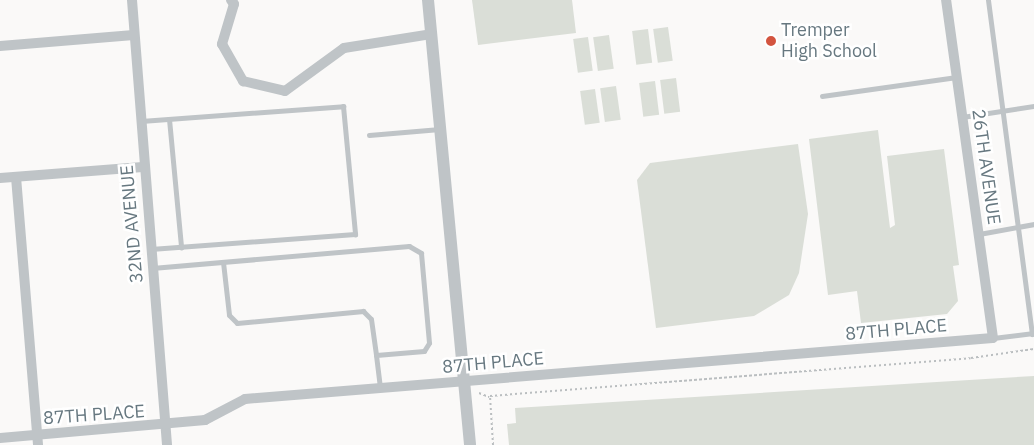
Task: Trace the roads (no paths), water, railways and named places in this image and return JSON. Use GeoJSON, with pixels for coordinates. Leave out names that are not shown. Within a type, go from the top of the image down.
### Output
{"type":"FeatureCollection","features":[{"type":"Feature","properties":{"kind":"street","name":"32ND AVENUE"},"geometry":{"type":"LineString","coordinates":[[132,0],[143,167],[167,445]]}},
{"type":"Feature","properties":{"kind":"street"},"geometry":{"type":"LineString","coordinates":[[428,0],[470,445]]}},
{"type":"Feature","properties":{"kind":"street","name":"26TH AVENUE"},"geometry":{"type":"LineString","coordinates":[[946,0],[993,338]]}},
{"type":"Feature","properties":{"kind":"street"},"geometry":{"type":"LineString","coordinates":[[235,1],[222,44],[243,81],[285,92],[344,48],[431,34]]}},
{"type":"Feature","properties":{"kind":"street"},"geometry":{"type":"LineString","coordinates":[[0,46],[134,35]]}},
{"type":"Feature","properties":{"kind":"street"},"geometry":{"type":"LineString","coordinates":[[0,178],[143,167]]}},
{"type":"Feature","properties":{"kind":"street"},"geometry":{"type":"LineString","coordinates":[[16,177],[37,440]]}},
{"type":"Feature","properties":{"kind":"street","name":"87TH PLACE"},"geometry":{"type":"LineString","coordinates":[[0,438],[37,440],[205,420],[245,399],[993,338]]}},
{"type":"Feature","properties":{"kind":"lane"},"geometry":{"type":"LineString","coordinates":[[988,0],[1017,227],[1033,333],[993,338]]}},
{"type":"Feature","properties":{"kind":"lane"},"geometry":{"type":"LineString","coordinates":[[822,96],[957,78]]}},
{"type":"Feature","properties":{"kind":"lane"},"geometry":{"type":"LineString","coordinates":[[140,122],[343,106],[354,234],[150,249]]}},
{"type":"Feature","properties":{"kind":"lane"},"geometry":{"type":"LineString","coordinates":[[962,117],[1034,106]]}},
{"type":"Feature","properties":{"kind":"lane"},"geometry":{"type":"LineString","coordinates":[[169,119],[181,247]]}},
{"type":"Feature","properties":{"kind":"lane"},"geometry":{"type":"LineString","coordinates":[[369,135],[440,128]]}},
{"type":"Feature","properties":{"kind":"lane"},"geometry":{"type":"LineString","coordinates":[[979,234],[1034,224]]}},
{"type":"Feature","properties":{"kind":"lane"},"geometry":{"type":"LineString","coordinates":[[152,268],[409,246],[421,253],[429,343],[424,351],[376,355]]}},
{"type":"Feature","properties":{"kind":"lane"},"geometry":{"type":"LineString","coordinates":[[223,262],[229,315],[237,323],[363,311],[371,319],[380,388]]}},
{"type":"Feature","properties":{"kind":"place","name":"Tremper High School"},"geometry":{"type":"Point","coordinates":[771,41]}}]}
